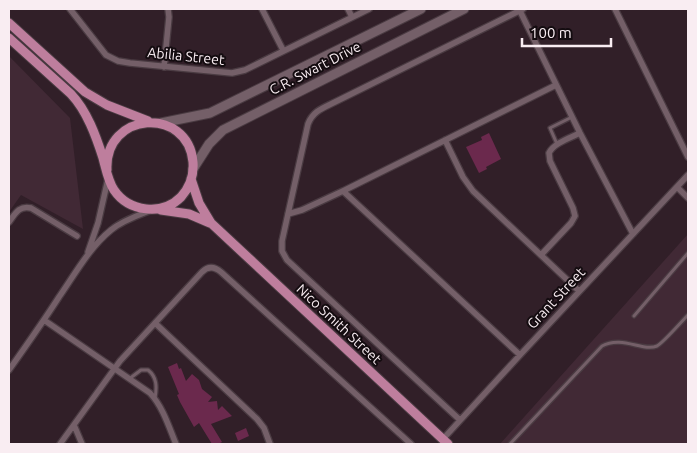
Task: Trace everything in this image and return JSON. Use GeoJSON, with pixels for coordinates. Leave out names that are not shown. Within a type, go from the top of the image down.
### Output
{"type":"FeatureCollection","features":[{"type":"Feature","properties":{"kind":"main road","name":"C.R. Swart Drive"},"geometry":{"type":"LineString","coordinates":[[161,123],[215,111],[421,9]]}},
{"type":"Feature","properties":{"kind":"main road","name":"C.R. Swart Drive"},"geometry":{"type":"LineString","coordinates":[[193,169],[208,144],[224,130],[464,9]]}},
{"type":"Feature","properties":{"kind":"main road"},"geometry":{"type":"LineString","coordinates":[[9,24],[85,92],[107,105],[149,122]]}},
{"type":"Feature","properties":{"kind":"main road"},"geometry":{"type":"LineString","coordinates":[[9,38],[78,103],[100,148],[108,174],[115,192],[126,202],[140,208],[154,209],[167,206],[178,199],[192,179],[192,153],[185,139],[175,130],[161,123],[139,123],[131,126],[118,136],[109,151],[107,161],[108,174]]}},
{"type":"Feature","properties":{"kind":"main road","name":"Nico Smith Street"},"geometry":{"type":"LineString","coordinates":[[192,179],[199,203],[211,223],[446,442]]}},
{"type":"Feature","properties":{"kind":"main road","name":"Nico Smith Street"},"geometry":{"type":"LineString","coordinates":[[154,209],[184,213],[211,223]]}},
{"type":"Feature","properties":{"kind":"street","name":"Abilia Street"},"geometry":{"type":"LineString","coordinates":[[70,9],[98,46],[110,58],[118,61],[164,67],[235,73],[254,66],[369,9]]}},
{"type":"Feature","properties":{"kind":"street"},"geometry":{"type":"LineString","coordinates":[[164,67],[169,17],[168,9]]}},
{"type":"Feature","properties":{"kind":"street"},"geometry":{"type":"LineString","coordinates":[[262,9],[283,50]]}},
{"type":"Feature","properties":{"kind":"street"},"geometry":{"type":"LineString","coordinates":[[348,9],[352,17]]}},
{"type":"Feature","properties":{"kind":"street"},"geometry":{"type":"LineString","coordinates":[[460,420],[287,260],[282,251],[282,241],[310,118],[318,111],[521,9],[580,133],[633,234]]}},
{"type":"Feature","properties":{"kind":"street"},"geometry":{"type":"LineString","coordinates":[[615,9],[688,157]]}},
{"type":"Feature","properties":{"kind":"street"},"geometry":{"type":"LineString","coordinates":[[288,214],[302,210],[343,191],[556,84]]}},
{"type":"Feature","properties":{"kind":"street"},"geometry":{"type":"LineString","coordinates":[[541,255],[571,223],[575,216],[549,158],[550,151],[580,133]]}},
{"type":"Feature","properties":{"kind":"street"},"geometry":{"type":"LineString","coordinates":[[445,140],[463,177],[473,191],[579,291]]}},
{"type":"Feature","properties":{"kind":"street"},"geometry":{"type":"LineString","coordinates":[[88,254],[98,223],[108,174]]}},
{"type":"Feature","properties":{"kind":"street","name":"Grant Street"},"geometry":{"type":"LineString","coordinates":[[446,442],[460,420],[688,175]]}},
{"type":"Feature","properties":{"kind":"street"},"geometry":{"type":"LineString","coordinates":[[677,187],[688,198]]}},
{"type":"Feature","properties":{"kind":"street"},"geometry":{"type":"LineString","coordinates":[[343,191],[520,354]]}},
{"type":"Feature","properties":{"kind":"street"},"geometry":{"type":"LineString","coordinates":[[9,222],[19,209],[28,207],[77,236]]}},
{"type":"Feature","properties":{"kind":"street"},"geometry":{"type":"LineString","coordinates":[[9,370],[88,254],[105,235],[129,219],[154,209]]}},
{"type":"Feature","properties":{"kind":"street"},"geometry":{"type":"LineString","coordinates":[[60,444],[114,369],[155,323],[204,270],[217,268],[411,444]]}},
{"type":"Feature","properties":{"kind":"street"},"geometry":{"type":"LineString","coordinates":[[44,320],[150,393],[166,419],[176,444]]}},
{"type":"Feature","properties":{"kind":"street"},"geometry":{"type":"LineString","coordinates":[[155,323],[257,418],[263,426],[270,444]]}},
{"type":"Feature","properties":{"kind":"street"},"geometry":{"type":"LineString","coordinates":[[74,425],[82,444]]}},
{"type":"Feature","properties":{"kind":"lane"},"geometry":{"type":"LineString","coordinates":[[558,145],[550,128],[572,116]]}},
{"type":"Feature","properties":{"kind":"lane"},"geometry":{"type":"LineString","coordinates":[[634,316],[688,253]]}},
{"type":"Feature","properties":{"kind":"lane"},"geometry":{"type":"LineString","coordinates":[[510,444],[602,346],[616,342],[648,347],[656,346],[688,314]]}},
{"type":"Feature","properties":{"kind":"lane"},"geometry":{"type":"LineString","coordinates":[[129,379],[141,370],[148,370],[156,381],[155,399]]}},
{"type":"Feature","properties":{"kind":"shaded area"},"geometry":{"type":"Polygon","coordinates":[[[9,56],[70,118],[83,229],[21,195],[9,212],[9,56]]]}},
{"type":"Feature","properties":{"kind":"shaded area"},"geometry":{"type":"Polygon","coordinates":[[[688,234],[688,444],[500,444],[688,234]]]}},
{"type":"Feature","properties":{"kind":"building"},"geometry":{"type":"Polygon","coordinates":[[[489,133],[501,159],[479,173],[466,147],[482,140],[481,137],[489,133]]]}},
{"type":"Feature","properties":{"kind":"building"},"geometry":{"type":"Polygon","coordinates":[[[177,363],[186,381],[192,374],[199,380],[202,389],[212,397],[208,402],[217,401],[218,410],[222,406],[232,416],[211,424],[222,442],[212,444],[199,423],[194,427],[180,402],[177,395],[179,394],[168,367],[177,363]]]}},
{"type":"Feature","properties":{"kind":"building"},"geometry":{"type":"Polygon","coordinates":[[[246,428],[249,436],[238,441],[235,433],[246,428]]]}}]}
